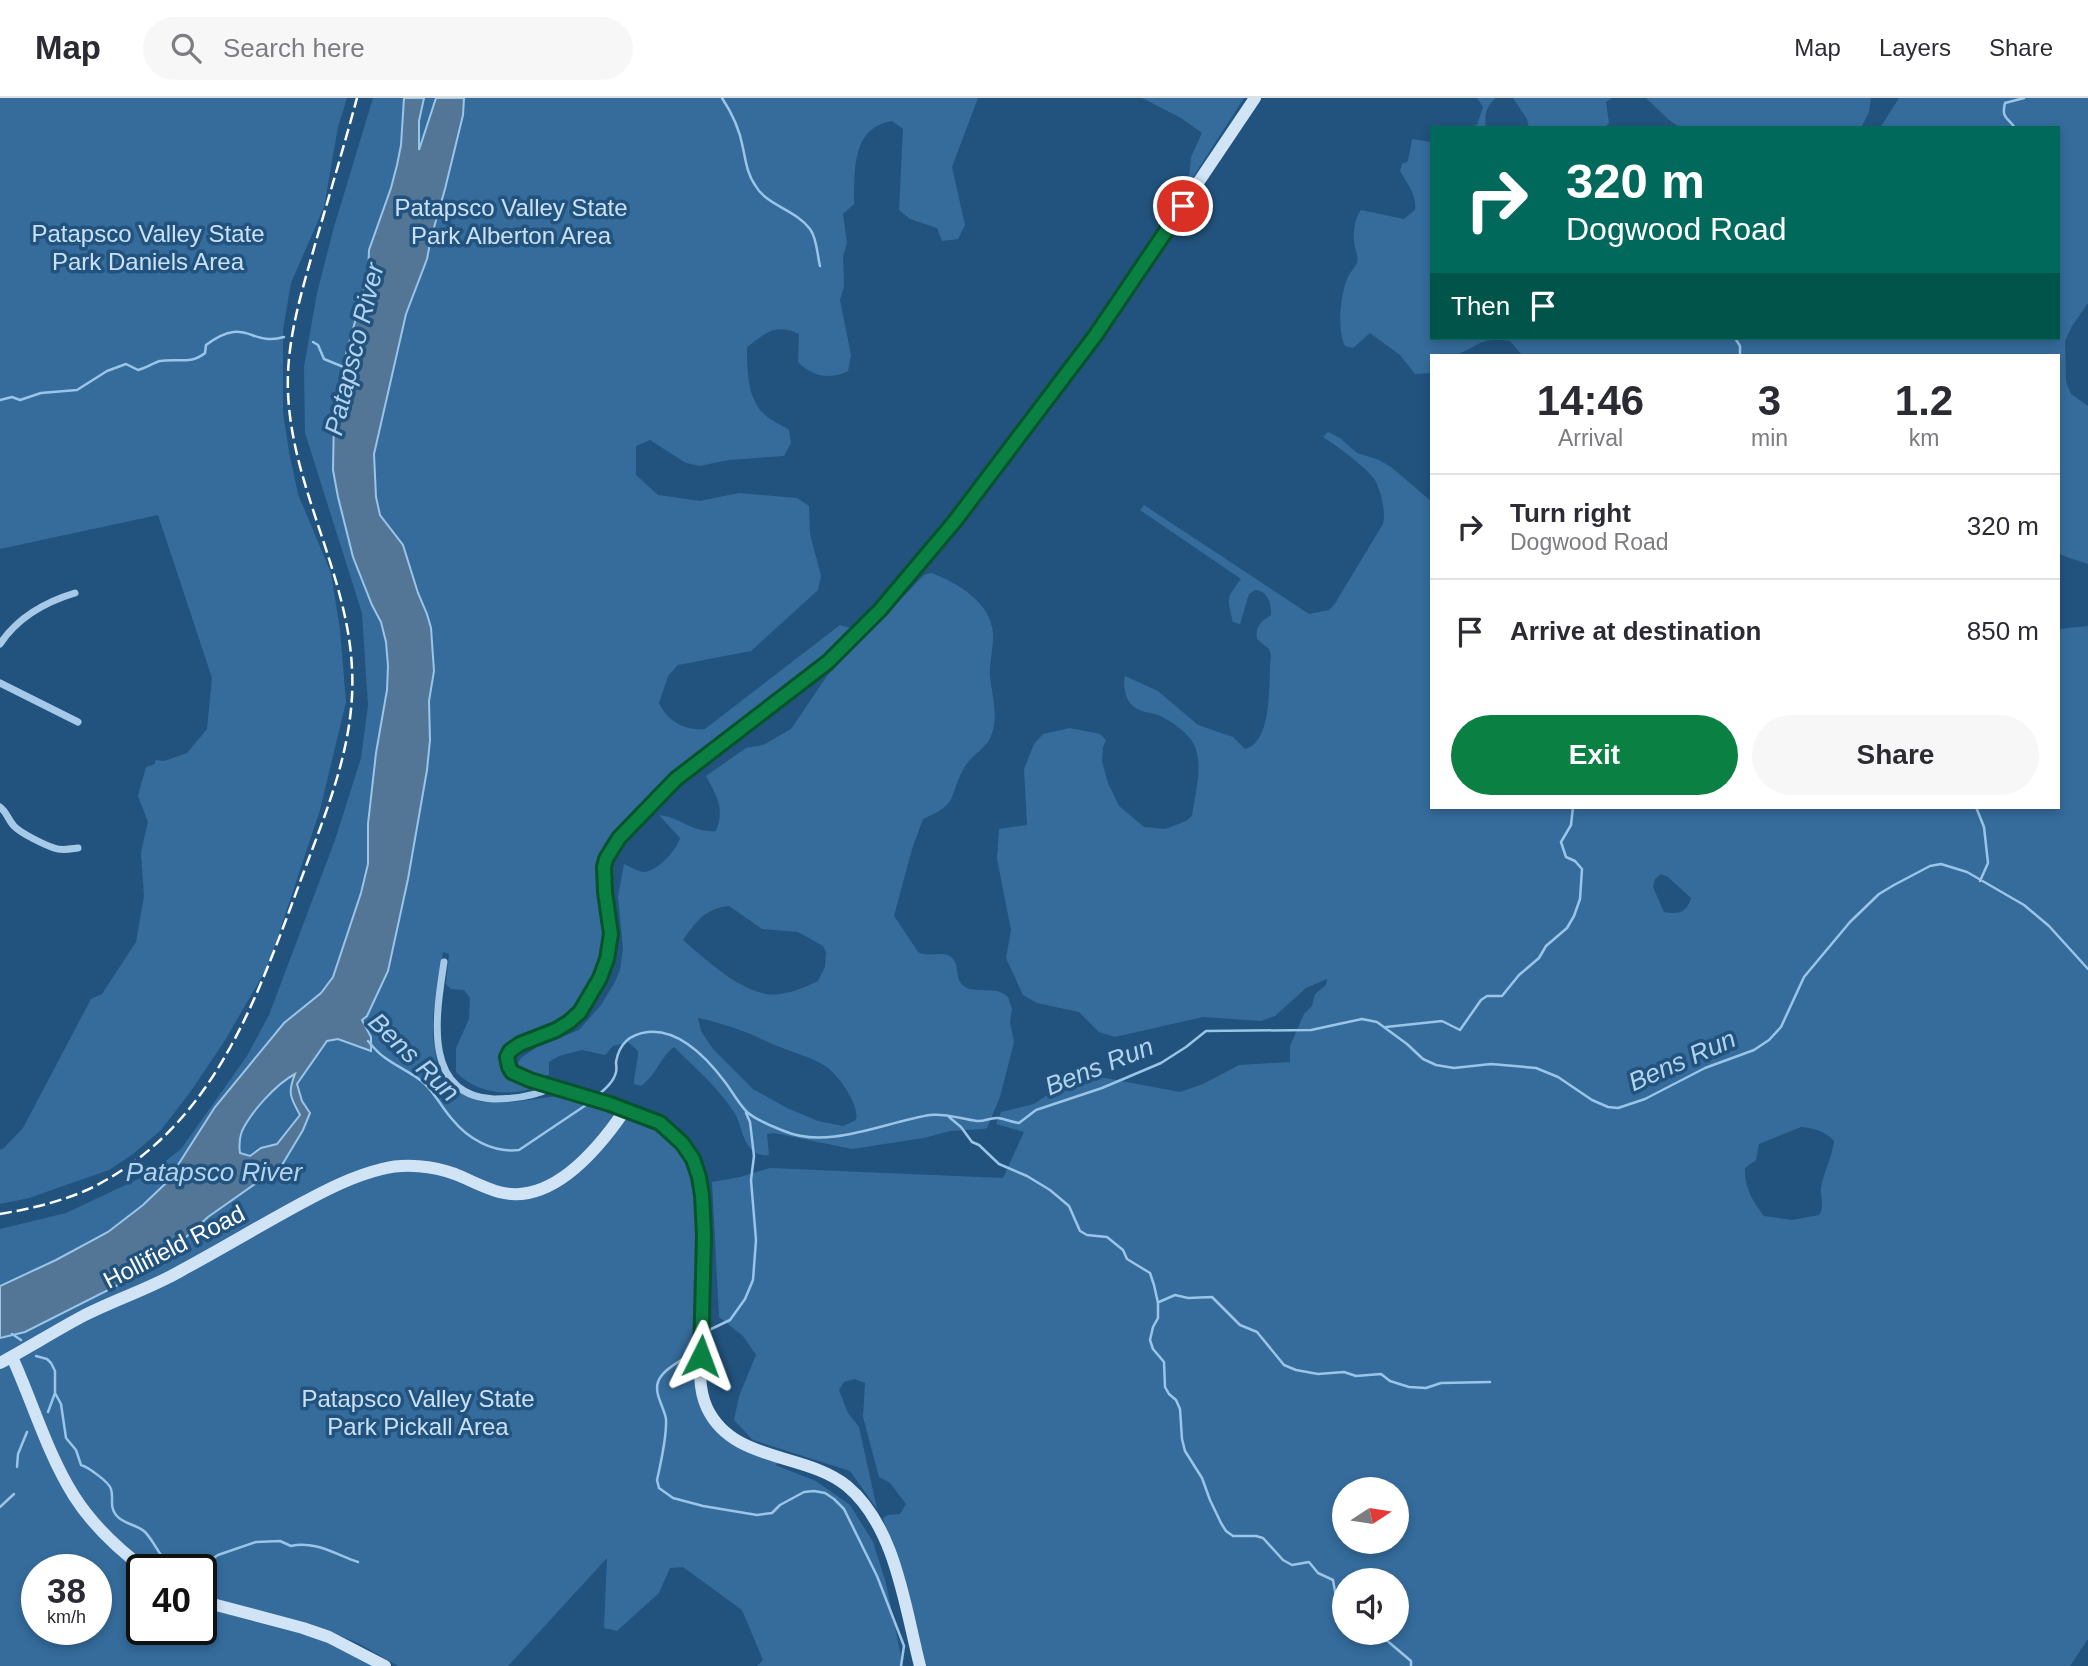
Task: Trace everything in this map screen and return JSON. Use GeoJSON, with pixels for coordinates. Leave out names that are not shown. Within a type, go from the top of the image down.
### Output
{"type":"FeatureCollection","features":[{"type":"Feature","properties":{"kind":"street"},"geometry":{"type":"LineString","coordinates":[[920,1666],[898,1573],[875,1521],[861,1501],[848,1487],[832,1476],[743,1445],[716,1422],[703,1398],[700,1380],[703,1330],[702,1195],[693,1159],[682,1143],[660,1123],[610,1104],[530,1080],[512,1072],[507,1057],[510,1051],[520,1044],[569,1022],[580,1012],[600,978],[607,959],[611,934],[604,867],[615,844],[662,791],[828,662],[888,600],[955,521],[1095,336],[1255,98]]}},
{"type":"Feature","properties":{"kind":"street"},"geometry":{"type":"LineString","coordinates":[[0,644],[15,626],[40,607],[75,593]]}},
{"type":"Feature","properties":{"kind":"street"},"geometry":{"type":"LineString","coordinates":[[0,683],[78,722]]}},
{"type":"Feature","properties":{"kind":"street"},"geometry":{"type":"LineString","coordinates":[[0,807],[19,830],[54,848],[78,848]]}},
{"type":"Feature","properties":{"kind":"street"},"geometry":{"type":"LineString","coordinates":[[444,962],[437,1034],[440,1059],[449,1077],[457,1086],[484,1098],[525,1096],[553,1087]]}},
{"type":"Feature","properties":{"kind":"street","name":"Hollifield Road"},"geometry":{"type":"LineString","coordinates":[[0,1363],[85,1315],[176,1274],[325,1191],[368,1172],[386,1168],[419,1167],[453,1173],[497,1192],[521,1194],[544,1188],[591,1154],[625,1110]]}},
{"type":"Feature","properties":{"kind":"street"},"geometry":{"type":"LineString","coordinates":[[12,1357],[50,1450],[74,1496],[103,1533],[126,1555]]}},
{"type":"Feature","properties":{"kind":"street"},"geometry":{"type":"LineString","coordinates":[[217,1605],[329,1637],[385,1666]]}},
{"type":"Feature","properties":{"kind":"green space","name":"Patapsco Valley State Park Daniels Area"},"geometry":{"type":"Polygon","coordinates":[[[0,98],[347,98],[338,127],[324,207],[291,283],[283,330],[283,412],[289,452],[298,494],[331,573],[340,630],[346,702],[320,810],[268,966],[224,1042],[161,1130],[109,1170],[29,1198],[0,1204],[0,1150],[23,1128],[91,999],[102,994],[136,942],[144,896],[141,852],[148,822],[138,796],[146,767],[155,764],[155,760],[164,761],[187,753],[207,729],[212,678],[158,515],[0,549],[0,98]]]}},
{"type":"Feature","properties":{"kind":"green space"},"geometry":{"type":"Polygon","coordinates":[[[373,98],[978,98],[952,167],[965,225],[958,239],[942,241],[937,228],[910,219],[899,210],[903,129],[892,121],[879,125],[862,141],[856,165],[854,204],[843,214],[847,243],[843,257],[844,286],[840,300],[851,355],[848,371],[835,376],[822,376],[810,371],[798,362],[799,334],[783,329],[771,331],[747,347],[749,383],[755,401],[765,415],[789,430],[791,443],[784,456],[728,460],[700,466],[686,463],[650,440],[636,446],[636,475],[658,495],[700,501],[739,493],[797,498],[809,506],[810,534],[821,576],[818,590],[751,651],[678,665],[668,676],[659,703],[672,720],[690,728],[705,729],[840,625],[854,629],[826,659],[727,734],[607,848],[606,945],[587,994],[567,1019],[503,1056],[537,1087],[516,1092],[494,1091],[474,1085],[456,1072],[456,1048],[469,1019],[470,998],[464,990],[451,989],[446,984],[449,954],[443,952],[433,1017],[437,1061],[446,1080],[458,1092],[482,1102],[514,1102],[565,1095],[642,1120],[680,1144],[695,1177],[699,1236],[696,1378],[724,1437],[740,1449],[779,1463],[775,1465],[816,1481],[850,1505],[873,1542],[886,1583],[903,1666],[757,1666],[763,1660],[742,1610],[683,1567],[670,1568],[659,1593],[617,1631],[604,1628],[607,1558],[508,1666],[398,1666],[358,1643],[308,1623],[217,1600],[217,1554],[126,1554],[126,1645],[217,1645],[217,1611],[325,1640],[373,1666],[0,1666],[0,1229],[66,1213],[149,1174],[181,1149],[247,1056],[269,1015],[335,840],[361,758],[368,705],[362,613],[305,433],[304,367],[317,293],[373,98]]]}},
{"type":"Feature","properties":{"kind":"green space"},"geometry":{"type":"Polygon","coordinates":[[[1142,98],[1244,98],[1175,205],[1189,178],[1191,157],[1202,133],[1181,118],[1142,98]]]}},
{"type":"Feature","properties":{"kind":"green space"},"geometry":{"type":"Polygon","coordinates":[[[1477,98],[1496,98],[1486,111],[1486,126],[1473,126],[1477,125],[1483,107],[1477,98]]]}},
{"type":"Feature","properties":{"kind":"green space"},"geometry":{"type":"Polygon","coordinates":[[[1513,98],[1612,98],[1606,102],[1609,123],[1606,126],[1529,126],[1513,98]]]}},
{"type":"Feature","properties":{"kind":"green space"},"geometry":{"type":"Polygon","coordinates":[[[1646,98],[1871,98],[1869,112],[1862,126],[1678,126],[1646,98]]]}},
{"type":"Feature","properties":{"kind":"green space"},"geometry":{"type":"Polygon","coordinates":[[[1899,98],[2088,98],[2088,303],[2065,341],[2066,382],[2071,394],[2088,406],[2088,564],[2060,554],[2060,354],[1521,354],[1510,341],[1500,340],[2060,340],[2060,126],[1881,126],[1899,98]]]}},
{"type":"Feature","properties":{"kind":"green space"},"geometry":{"type":"Polygon","coordinates":[[[1412,139],[1430,142],[1430,340],[1492,340],[1458,354],[1430,354],[1430,373],[1415,374],[1400,355],[1370,333],[1353,348],[1345,346],[1340,312],[1345,284],[1357,263],[1354,229],[1361,210],[1404,219],[1415,210],[1413,194],[1400,171],[1402,164],[1408,161],[1412,139]]]}},
{"type":"Feature","properties":{"kind":"green space"},"geometry":{"type":"Polygon","coordinates":[[[1328,432],[1340,438],[1357,453],[1391,467],[1430,500],[1430,809],[2060,809],[2060,629],[2088,626],[2088,1639],[2070,1666],[926,1666],[883,1518],[900,1514],[906,1504],[890,1483],[879,1477],[863,1417],[865,1383],[855,1379],[844,1382],[839,1390],[848,1413],[859,1427],[877,1509],[850,1471],[753,1440],[734,1420],[739,1396],[756,1355],[743,1336],[719,1317],[712,1182],[770,1168],[1003,1178],[1024,1132],[996,1124],[1001,1112],[1034,1104],[1065,1083],[1073,1072],[1180,1092],[1203,1084],[1239,1065],[1290,1062],[1290,1046],[1304,1014],[1312,1006],[1315,994],[1326,985],[1327,979],[1306,988],[1275,1016],[1261,1021],[1203,1017],[1115,1037],[1099,1032],[1079,1012],[1037,1003],[1023,995],[1006,958],[1011,930],[997,859],[999,829],[1027,825],[1024,769],[1034,744],[1043,734],[1070,728],[1100,734],[1106,740],[1102,761],[1108,783],[1119,806],[1144,827],[1165,829],[1192,816],[1199,768],[1196,749],[1181,729],[1158,715],[1133,706],[1125,692],[1125,676],[1158,691],[1198,725],[1233,737],[1245,749],[1254,744],[1261,735],[1268,708],[1271,655],[1269,649],[1257,639],[1257,631],[1271,615],[1271,607],[1263,593],[1255,590],[1249,594],[1240,624],[1233,622],[1229,599],[1241,579],[1140,510],[1144,505],[1309,614],[1329,610],[1383,524],[1381,496],[1375,480],[1358,463],[1323,437],[1328,432]],[[1661,874],[1655,879],[1653,887],[1664,912],[1678,913],[1687,907],[1691,898],[1661,874]],[[1801,1127],[1759,1144],[1756,1160],[1745,1168],[1750,1194],[1764,1216],[1792,1220],[1819,1215],[1821,1212],[1821,1187],[1834,1141],[1810,1128],[1801,1127]]]}},
{"type":"Feature","properties":{"kind":"green space"},"geometry":{"type":"Polygon","coordinates":[[[931,573],[962,588],[979,603],[991,622],[993,638],[990,676],[994,725],[989,740],[964,768],[948,804],[923,819],[894,916],[918,952],[943,954],[954,960],[959,980],[965,987],[998,991],[1008,997],[1012,1009],[1010,1022],[1014,1042],[1000,1097],[987,1128],[950,1131],[924,1138],[852,1149],[774,1133],[767,1134],[769,1155],[764,1155],[752,1150],[736,1116],[721,1094],[674,1047],[641,1086],[634,1084],[638,1051],[628,1042],[613,1046],[605,1055],[582,1050],[559,1056],[549,1062],[549,1075],[536,1077],[519,1069],[521,1058],[537,1047],[579,1030],[601,1005],[615,982],[620,970],[623,948],[618,897],[624,864],[645,872],[656,868],[675,848],[680,838],[659,815],[700,830],[716,831],[720,809],[706,776],[746,748],[763,745],[791,729],[827,676],[924,575],[931,573]],[[729,906],[707,913],[683,940],[722,972],[754,991],[766,994],[786,993],[818,981],[825,967],[826,952],[823,946],[798,932],[762,929],[729,906]],[[698,1018],[701,1031],[713,1049],[753,1089],[818,1121],[843,1126],[856,1120],[855,1106],[847,1090],[825,1066],[749,1034],[698,1018]]]}},
{"type":"Feature","properties":{"kind":"water","name":"Patapsco River"},"geometry":{"type":"Polygon","coordinates":[[[404,98],[424,98],[419,121],[419,150],[436,98],[464,98],[463,115],[445,189],[427,259],[406,314],[374,454],[376,497],[380,515],[403,545],[427,614],[431,628],[434,671],[429,701],[430,740],[427,770],[408,879],[388,971],[367,1016],[362,1020],[371,1037],[371,1051],[338,1039],[327,1041],[297,1084],[302,1101],[310,1113],[282,1165],[208,1217],[140,1274],[25,1332],[0,1338],[0,1286],[108,1232],[143,1205],[167,1182],[215,1107],[284,1023],[321,993],[333,977],[368,864],[368,824],[388,666],[381,622],[353,557],[338,497],[333,470],[334,416],[346,354],[368,275],[369,250],[391,188],[401,145],[404,98]],[[295,1074],[272,1091],[251,1115],[241,1134],[240,1153],[250,1156],[261,1148],[277,1144],[300,1115],[291,1096],[295,1074]]]}},
{"type":"Feature","properties":{"kind":"waterway"},"geometry":{"type":"LineString","coordinates":[[722,98],[738,129],[752,181],[767,198],[804,222],[810,229],[820,266]]}},
{"type":"Feature","properties":{"kind":"waterway"},"geometry":{"type":"LineString","coordinates":[[2013,126],[2005,115],[2005,103],[2024,98]]}},
{"type":"Feature","properties":{"kind":"waterway"},"geometry":{"type":"LineString","coordinates":[[0,400],[12,397],[20,400],[41,393],[77,390],[107,371],[126,364],[138,370],[160,361],[194,359],[205,353],[206,345],[219,336],[230,333],[239,332],[273,339],[284,337]]}},
{"type":"Feature","properties":{"kind":"waterway"},"geometry":{"type":"LineString","coordinates":[[1736,340],[1740,354]]}},
{"type":"Feature","properties":{"kind":"waterway"},"geometry":{"type":"LineString","coordinates":[[313,342],[318,345],[324,359],[346,368]]}},
{"type":"Feature","properties":{"kind":"waterway"},"geometry":{"type":"LineString","coordinates":[[1386,1027],[1442,1021],[1460,1030],[1481,1000],[1487,996],[1502,996],[1519,975],[1539,958],[1546,946],[1567,928],[1580,899],[1582,869],[1575,861],[1566,857],[1561,842],[1571,825],[1573,809]]}},
{"type":"Feature","properties":{"kind":"waterway"},"geometry":{"type":"LineString","coordinates":[[1977,809],[1984,827],[1988,863],[1980,881]]}},
{"type":"Feature","properties":{"kind":"waterway","name":"Bens Run"},"geometry":{"type":"LineString","coordinates":[[596,1097],[613,1079],[617,1056],[626,1041],[642,1033],[659,1032],[681,1040],[701,1055],[751,1115],[801,1136],[819,1138],[857,1133],[930,1115],[948,1115],[977,1121],[998,1118],[1019,1123],[1036,1110],[1102,1088],[1161,1063],[1206,1031],[1311,1030],[1362,1019],[1377,1022],[1423,1059],[1436,1065],[1454,1068],[1491,1064],[1536,1068],[1558,1077],[1592,1100],[1618,1108],[1645,1099],[1705,1068],[1754,1050],[1769,1040],[1781,1027],[1804,977],[1850,922],[1879,894],[1930,866],[1941,864],[1967,872],[2024,905],[2049,926],[2088,969]]}},
{"type":"Feature","properties":{"kind":"waterway","name":"Bens Run"},"geometry":{"type":"LineString","coordinates":[[368,1041],[382,1055],[425,1084],[448,1115],[466,1133],[491,1147],[519,1150],[589,1103]]}},
{"type":"Feature","properties":{"kind":"waterway"},"geometry":{"type":"LineString","coordinates":[[707,1331],[730,1320],[745,1299],[753,1280],[756,1240],[751,1180],[754,1156],[750,1122],[746,1113]]}},
{"type":"Feature","properties":{"kind":"waterway"},"geometry":{"type":"LineString","coordinates":[[949,1117],[972,1142],[999,1164],[1027,1176],[1069,1206],[1080,1231],[1087,1235],[1107,1237],[1123,1250],[1127,1259],[1150,1273],[1158,1303],[1158,1318],[1150,1340],[1153,1349],[1164,1362],[1165,1387],[1180,1409],[1185,1451],[1202,1478],[1221,1523],[1233,1536],[1263,1538],[1283,1560],[1292,1565],[1309,1562],[1318,1573],[1332,1580]]}},
{"type":"Feature","properties":{"kind":"waterway"},"geometry":{"type":"LineString","coordinates":[[1159,1302],[1175,1295],[1188,1298],[1212,1297],[1240,1325],[1257,1332],[1284,1365],[1296,1370],[1318,1374],[1344,1372],[1356,1376],[1381,1374],[1390,1381],[1409,1387],[1490,1382]]}},
{"type":"Feature","properties":{"kind":"waterway"},"geometry":{"type":"LineString","coordinates":[[12,1334],[21,1340]]}},
{"type":"Feature","properties":{"kind":"waterway"},"geometry":{"type":"LineString","coordinates":[[697,1334],[687,1356],[667,1370],[658,1382],[658,1396],[666,1419],[665,1441],[657,1480],[659,1488],[673,1498],[757,1515],[772,1513],[780,1505],[804,1492],[825,1493],[834,1499],[844,1509],[877,1576],[904,1646],[901,1666]]}},
{"type":"Feature","properties":{"kind":"waterway"},"geometry":{"type":"LineString","coordinates":[[36,1356],[47,1359],[55,1371],[55,1393],[61,1404],[66,1438],[76,1450],[81,1465],[111,1489],[116,1515],[145,1532],[161,1555],[197,1565],[256,1542],[280,1541],[291,1546],[308,1545],[325,1549],[358,1562]]}},
{"type":"Feature","properties":{"kind":"waterway"},"geometry":{"type":"LineString","coordinates":[[48,1412],[55,1393]]}},
{"type":"Feature","properties":{"kind":"waterway"},"geometry":{"type":"LineString","coordinates":[[17,1467],[18,1454],[27,1432]]}},
{"type":"Feature","properties":{"kind":"waterway"},"geometry":{"type":"LineString","coordinates":[[0,1507],[14,1494]]}},
{"type":"Feature","properties":{"kind":"waterway"},"geometry":{"type":"LineString","coordinates":[[1392,1645],[1411,1661],[1411,1666]]}},
{"type":"Feature","properties":{"kind":"railway"},"geometry":{"type":"LineString","coordinates":[[0,1214],[44,1205],[77,1194],[131,1164],[168,1132],[199,1096],[226,1055],[248,1012],[268,967],[331,799],[350,722],[352,668],[348,630],[339,593],[296,448],[289,411],[288,373],[298,306],[357,98]]}},
{"type":"Feature","properties":{"kind":"route"},"geometry":{"type":"LineString","coordinates":[[701,1356],[704,1235],[702,1195],[693,1159],[672,1132],[660,1123],[610,1104],[530,1080],[512,1072],[507,1057],[514,1047],[569,1022],[591,996],[600,978],[610,945],[604,867],[610,850],[619,838],[662,791],[828,662],[880,610],[955,521],[1095,336],[1183,206]]}},
{"type":"Feature","properties":{"kind":"park label","name":"Patapsco Valley State Park Alberton Area"},"geometry":{"type":"Point","coordinates":[511,222]}},
{"type":"Feature","properties":{"kind":"park label","name":"Patapsco Valley State Park Pickall Area"},"geometry":{"type":"Point","coordinates":[418,1413]}}]}
